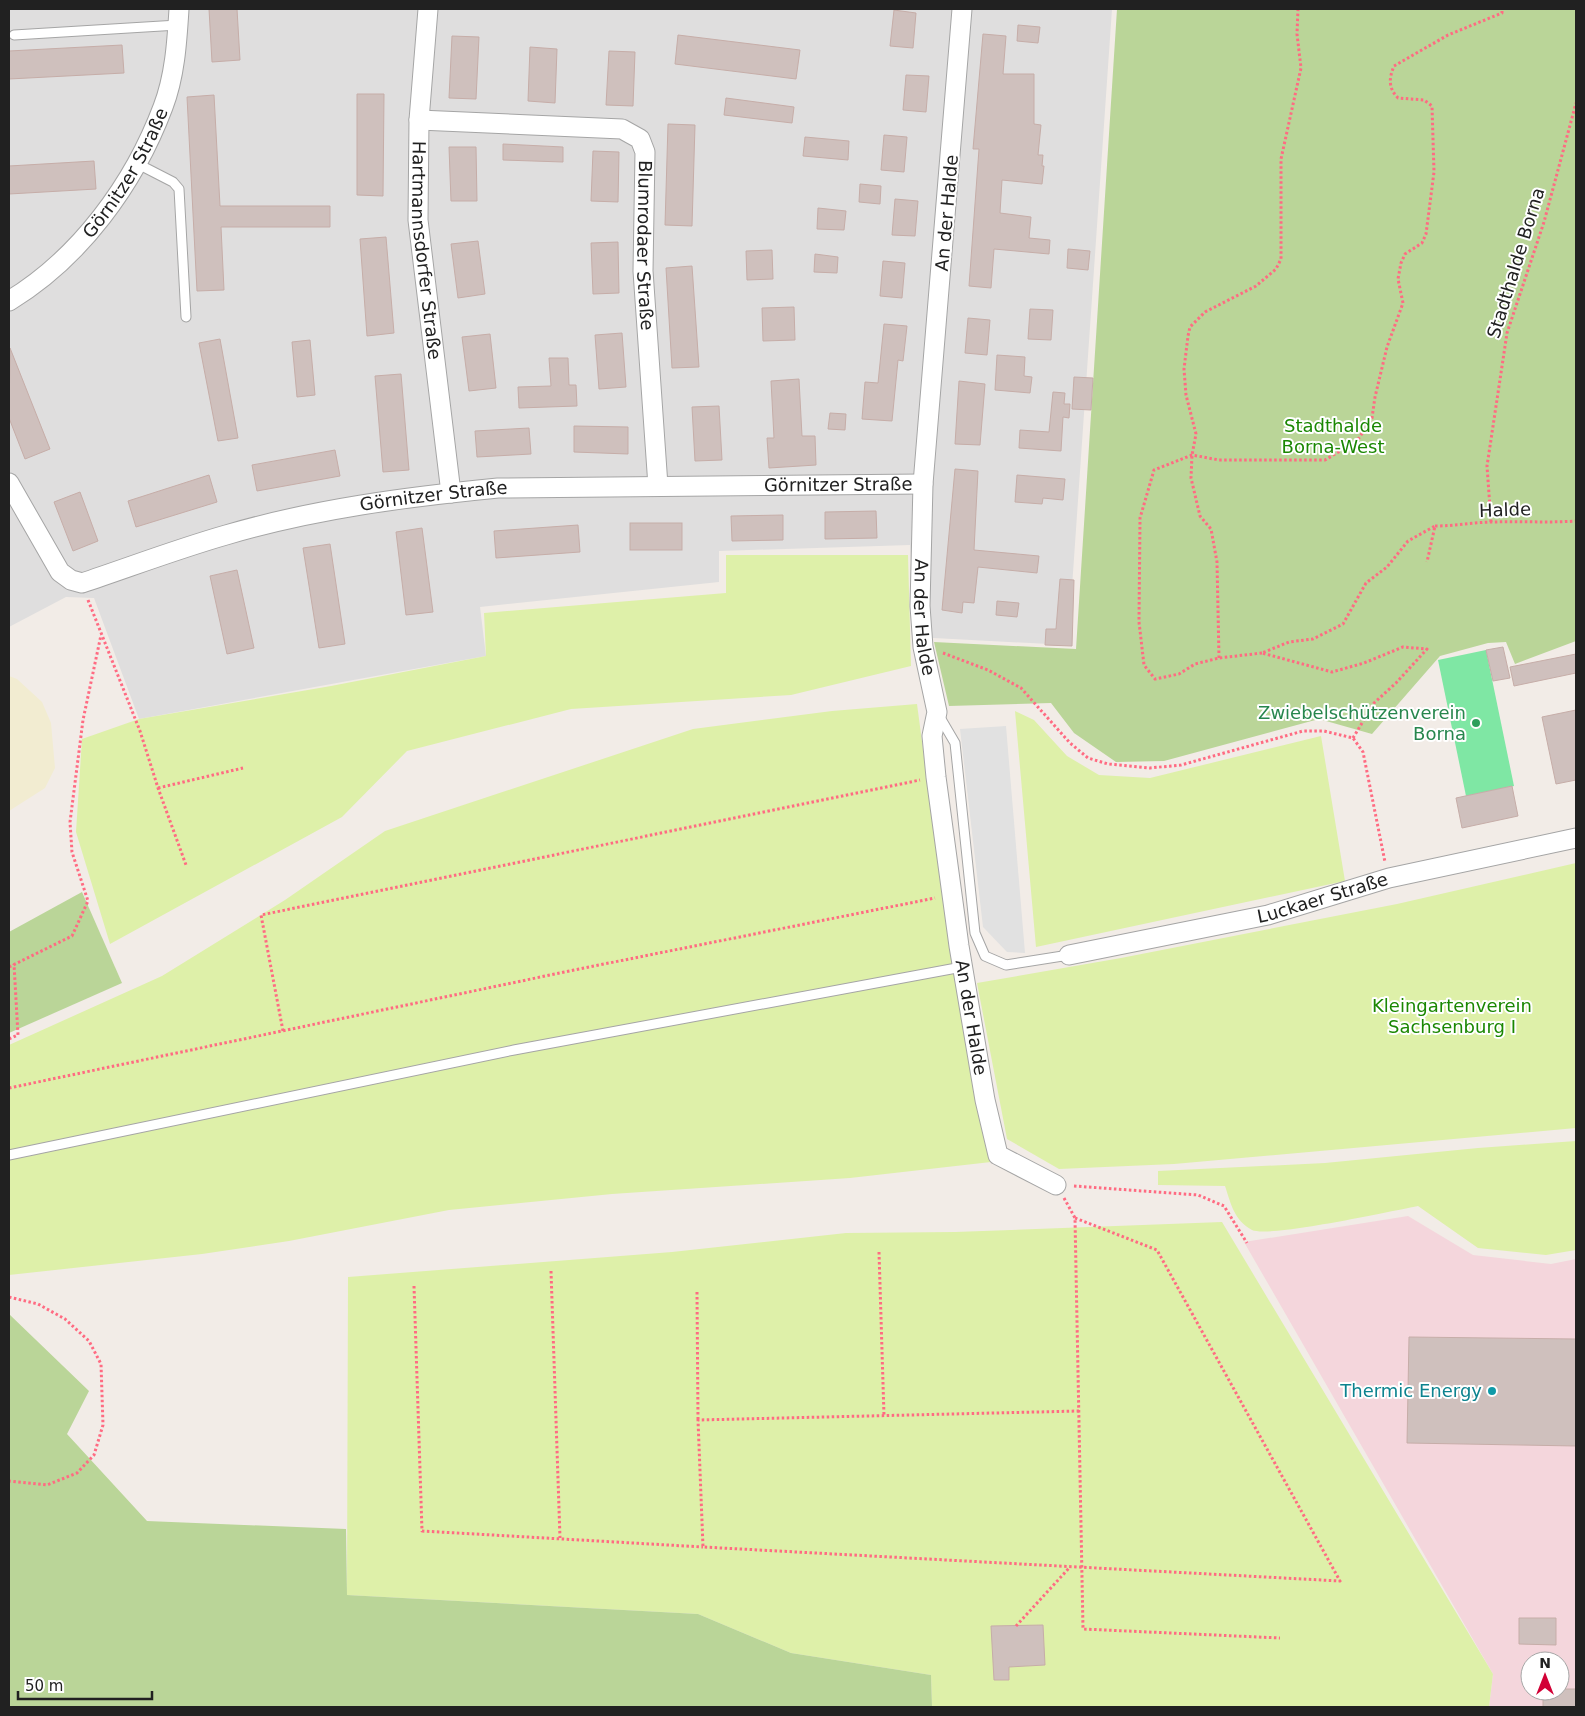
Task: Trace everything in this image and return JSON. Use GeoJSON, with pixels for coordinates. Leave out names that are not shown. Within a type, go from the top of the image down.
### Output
{"type":"FeatureCollection","features":[{"type":"Feature","properties":{"kind":"street","name":"Hartmannsdorfer Straße"},"geometry":{"type":"LineString","coordinates":[[428,9],[419,120],[418,220],[451,493]]}},
{"type":"Feature","properties":{"kind":"street","name":"An der Halde"},"geometry":{"type":"LineString","coordinates":[[962,9],[923,484],[920,606],[923,647],[937,712],[932,736],[962,967],[985,1100],[998,1155],[1056,1185]]}},
{"type":"Feature","properties":{"kind":"street","name":"Görnitzer Straße"},"geometry":{"type":"LineString","coordinates":[[9,301],[53,270],[77,246],[110,206],[136,163],[147,144],[164,105],[178,42],[179,17]]}},
{"type":"Feature","properties":{"kind":"street","name":"Blumrodaer Straße"},"geometry":{"type":"LineString","coordinates":[[419,120],[622,130],[640,139],[645,152],[643,271],[658,486]]}},
{"type":"Feature","properties":{"kind":"street"},"geometry":{"type":"LineString","coordinates":[[9,484],[60,572],[71,580],[82,583]]}},
{"type":"Feature","properties":{"kind":"street","name":"Görnitzer Straße"},"geometry":{"type":"LineString","coordinates":[[82,583],[226,535],[279,522],[354,506],[451,493],[498,488],[923,484]]}},
{"type":"Feature","properties":{"kind":"street","name":"Luckaer Straße"},"geometry":{"type":"LineString","coordinates":[[1069,955],[1268,915],[1389,878],[1576,838]]}},
{"type":"Feature","properties":{"kind":"lane"},"geometry":{"type":"LineString","coordinates":[[14,35],[179,17]]}},
{"type":"Feature","properties":{"kind":"lane"},"geometry":{"type":"LineString","coordinates":[[136,163],[173,182],[179,189],[186,317]]}},
{"type":"Feature","properties":{"kind":"lane"},"geometry":{"type":"LineString","coordinates":[[937,712],[955,742],[974,933],[985,956],[1006,965],[1069,955]]}},
{"type":"Feature","properties":{"kind":"lane"},"geometry":{"type":"LineString","coordinates":[[9,1155],[514,1050],[962,967]]}},
{"type":"Feature","properties":{"kind":"path"},"geometry":{"type":"LineString","coordinates":[[1219,658],[1217,562],[1211,529],[1200,516],[1191,478],[1192,455],[1196,434],[1186,395],[1184,369],[1190,327],[1205,312],[1256,286],[1276,269],[1281,260],[1281,159],[1301,68],[1297,34],[1298,9]]}},
{"type":"Feature","properties":{"kind":"path"},"geometry":{"type":"LineString","coordinates":[[1435,526],[1408,541],[1387,567],[1366,583],[1343,624],[1313,639],[1290,642],[1262,653],[1219,658],[1195,664],[1179,674],[1156,679],[1144,665],[1139,622],[1140,518],[1154,470],[1192,455],[1219,460],[1325,460],[1357,441],[1372,418],[1387,346],[1403,303],[1398,279],[1401,263],[1405,254],[1422,243],[1426,234],[1434,172],[1432,106],[1424,100],[1398,98],[1390,86],[1390,76],[1394,66],[1448,35],[1502,13],[1502,9]]}},
{"type":"Feature","properties":{"kind":"path","name":"Stadthalde Borna"},"geometry":{"type":"LineString","coordinates":[[1491,522],[1488,466],[1507,333],[1544,222],[1576,103]]}},
{"type":"Feature","properties":{"kind":"path","name":"Halde"},"geometry":{"type":"LineString","coordinates":[[1435,526],[1491,522],[1552,523],[1576,521]]}},
{"type":"Feature","properties":{"kind":"path"},"geometry":{"type":"LineString","coordinates":[[1427,562],[1435,526]]}},
{"type":"Feature","properties":{"kind":"path"},"geometry":{"type":"LineString","coordinates":[[82,583],[140,731],[186,865]]}},
{"type":"Feature","properties":{"kind":"path"},"geometry":{"type":"LineString","coordinates":[[9,967],[72,936],[88,902],[72,852],[70,822],[83,720],[102,635]]}},
{"type":"Feature","properties":{"kind":"path"},"geometry":{"type":"LineString","coordinates":[[923,647],[988,670],[1021,688],[1070,742],[1088,758],[1108,764],[1150,768],[1181,765],[1303,731],[1324,731],[1353,738],[1363,752],[1389,878]]}},
{"type":"Feature","properties":{"kind":"path"},"geometry":{"type":"LineString","coordinates":[[1262,653],[1332,672],[1364,663],[1403,647],[1427,649],[1396,683],[1374,703],[1353,738]]}},
{"type":"Feature","properties":{"kind":"path"},"geometry":{"type":"LineString","coordinates":[[158,788],[243,768]]}},
{"type":"Feature","properties":{"kind":"path"},"geometry":{"type":"LineString","coordinates":[[283,1031],[261,915],[936,776]]}},
{"type":"Feature","properties":{"kind":"path"},"geometry":{"type":"LineString","coordinates":[[9,1088],[952,895]]}},
{"type":"Feature","properties":{"kind":"path"},"geometry":{"type":"LineString","coordinates":[[9,1039],[18,1035],[14,964]]}},
{"type":"Feature","properties":{"kind":"path"},"geometry":{"type":"LineString","coordinates":[[1056,1185],[1075,1218],[1083,1629],[1280,1638]]}},
{"type":"Feature","properties":{"kind":"path"},"geometry":{"type":"LineString","coordinates":[[1056,1185],[1198,1195],[1224,1206],[1247,1243]]}},
{"type":"Feature","properties":{"kind":"path"},"geometry":{"type":"LineString","coordinates":[[414,1286],[422,1531],[1340,1581],[1157,1250],[1075,1218]]}},
{"type":"Feature","properties":{"kind":"path"},"geometry":{"type":"LineString","coordinates":[[879,1252],[884,1416]]}},
{"type":"Feature","properties":{"kind":"path"},"geometry":{"type":"LineString","coordinates":[[551,1271],[560,1538]]}},
{"type":"Feature","properties":{"kind":"path"},"geometry":{"type":"LineString","coordinates":[[697,1292],[698,1420],[703,1546]]}},
{"type":"Feature","properties":{"kind":"path"},"geometry":{"type":"LineString","coordinates":[[9,1296],[38,1304],[65,1319],[89,1341],[101,1364],[103,1425],[94,1455],[77,1473],[47,1485],[9,1481]]}},
{"type":"Feature","properties":{"kind":"path"},"geometry":{"type":"LineString","coordinates":[[698,1420],[1079,1411]]}},
{"type":"Feature","properties":{"kind":"path"},"geometry":{"type":"LineString","coordinates":[[1016,1626],[1070,1567]]}},
{"type":"Feature","properties":{"kind":"shaded area"},"geometry":{"type":"Polygon","coordinates":[[[9,9],[1112,9],[1068,645],[915,637],[910,545],[719,551],[719,582],[480,607],[486,656],[139,719],[94,598],[66,597],[9,627],[9,9]]]}},
{"type":"Feature","properties":{"kind":"shaded area"},"geometry":{"type":"Polygon","coordinates":[[[9,676],[17,679],[42,702],[51,723],[55,768],[45,788],[9,811],[9,676]]]}},
{"type":"Feature","properties":{"kind":"shaded area"},"geometry":{"type":"Polygon","coordinates":[[[1006,726],[1025,953],[1007,952],[983,927],[960,729],[1006,726]]]}},
{"type":"Feature","properties":{"kind":"shaded area"},"geometry":{"type":"Polygon","coordinates":[[[1408,1216],[1473,1255],[1551,1264],[1576,1259],[1576,1707],[1489,1707],[1493,1674],[1244,1242],[1408,1216]]]}},
{"type":"Feature","properties":{"kind":"green space","name":"Stadthalde Borna-West"},"geometry":{"type":"Polygon","coordinates":[[[1117,9],[1576,9],[1576,641],[1515,664],[1506,642],[1488,643],[1440,656],[1372,734],[1319,719],[1164,761],[1116,762],[1074,733],[1051,703],[949,706],[934,642],[1076,649],[1117,9]]]}},
{"type":"Feature","properties":{"kind":"green space"},"geometry":{"type":"Polygon","coordinates":[[[726,555],[908,555],[911,666],[791,695],[571,709],[407,751],[342,817],[110,944],[76,832],[82,739],[139,719],[331,686],[486,656],[484,613],[726,593],[726,555]]]}},
{"type":"Feature","properties":{"kind":"green space","name":"Zwiebelschützenverein Borna"},"geometry":{"type":"Polygon","coordinates":[[[1486,650],[1514,786],[1466,796],[1438,660],[1486,650]]]}},
{"type":"Feature","properties":{"kind":"green space"},"geometry":{"type":"Polygon","coordinates":[[[917,704],[942,892],[991,1162],[850,1178],[612,1194],[449,1210],[289,1241],[202,1254],[9,1275],[9,1045],[162,976],[285,900],[385,831],[693,729],[832,711],[917,704]]]}},
{"type":"Feature","properties":{"kind":"green space"},"geometry":{"type":"Polygon","coordinates":[[[1015,711],[1034,720],[1067,756],[1099,775],[1150,778],[1321,736],[1345,881],[1036,947],[1015,711]]]}},
{"type":"Feature","properties":{"kind":"green space","name":"Kleingartenverein Sachsenburg I"},"geometry":{"type":"Polygon","coordinates":[[[1576,863],[1576,1128],[1174,1164],[1059,1169],[1007,1139],[977,983],[1121,958],[1397,904],[1576,863]]]}},
{"type":"Feature","properties":{"kind":"green space"},"geometry":{"type":"Polygon","coordinates":[[[82,892],[122,983],[9,1033],[9,932],[82,892]]]}},
{"type":"Feature","properties":{"kind":"green space"},"geometry":{"type":"Polygon","coordinates":[[[1576,1141],[1576,1250],[1546,1255],[1478,1248],[1418,1206],[1305,1227],[1281,1230],[1252,1230],[1237,1216],[1225,1186],[1158,1185],[1158,1171],[1325,1163],[1478,1148],[1576,1141]]]}},
{"type":"Feature","properties":{"kind":"green space"},"geometry":{"type":"Polygon","coordinates":[[[1222,1222],[1493,1674],[1489,1707],[940,1707],[932,1706],[931,1675],[791,1653],[698,1614],[347,1595],[348,1277],[672,1252],[846,1233],[955,1232],[1222,1222]]]}},
{"type":"Feature","properties":{"kind":"green space"},"geometry":{"type":"Polygon","coordinates":[[[9,1314],[89,1391],[67,1434],[147,1521],[346,1529],[347,1595],[698,1614],[791,1653],[931,1675],[932,1706],[940,1707],[9,1707],[9,1314]]]}},
{"type":"Feature","properties":{"kind":"building"},"geometry":{"type":"Polygon","coordinates":[[[209,9],[237,9],[240,60],[212,62],[209,9]]]}},
{"type":"Feature","properties":{"kind":"building"},"geometry":{"type":"Polygon","coordinates":[[[894,10],[916,13],[913,48],[890,46],[894,10]]]}},
{"type":"Feature","properties":{"kind":"building"},"geometry":{"type":"Polygon","coordinates":[[[1018,25],[1040,27],[1038,43],[1017,41],[1018,25]]]}},
{"type":"Feature","properties":{"kind":"building"},"geometry":{"type":"Polygon","coordinates":[[[983,34],[1006,36],[1003,74],[1034,74],[1034,124],[1041,125],[1038,155],[1043,155],[1042,184],[1002,180],[1000,213],[1031,217],[1029,238],[1050,240],[1049,254],[994,249],[991,288],[969,286],[979,149],[973,149],[983,34]]]}},
{"type":"Feature","properties":{"kind":"building"},"geometry":{"type":"Polygon","coordinates":[[[678,35],[800,50],[796,79],[675,64],[678,35]]]}},
{"type":"Feature","properties":{"kind":"building"},"geometry":{"type":"Polygon","coordinates":[[[452,36],[479,37],[476,99],[449,98],[452,36]]]}},
{"type":"Feature","properties":{"kind":"building"},"geometry":{"type":"Polygon","coordinates":[[[122,45],[124,73],[9,79],[9,51],[122,45]]]}},
{"type":"Feature","properties":{"kind":"building"},"geometry":{"type":"Polygon","coordinates":[[[530,47],[557,49],[555,103],[528,101],[530,47]]]}},
{"type":"Feature","properties":{"kind":"building"},"geometry":{"type":"Polygon","coordinates":[[[609,51],[635,52],[633,106],[606,105],[609,51]]]}},
{"type":"Feature","properties":{"kind":"building"},"geometry":{"type":"Polygon","coordinates":[[[906,75],[929,76],[926,112],[903,110],[906,75]]]}},
{"type":"Feature","properties":{"kind":"building"},"geometry":{"type":"Polygon","coordinates":[[[357,94],[384,94],[383,196],[357,195],[357,94]]]}},
{"type":"Feature","properties":{"kind":"building"},"geometry":{"type":"Polygon","coordinates":[[[214,95],[220,206],[330,206],[330,227],[221,227],[224,290],[197,291],[187,97],[214,95]]]}},
{"type":"Feature","properties":{"kind":"building"},"geometry":{"type":"Polygon","coordinates":[[[726,98],[794,107],[792,123],[724,115],[726,98]]]}},
{"type":"Feature","properties":{"kind":"building"},"geometry":{"type":"Polygon","coordinates":[[[668,124],[695,125],[692,226],[665,225],[668,124]]]}},
{"type":"Feature","properties":{"kind":"building"},"geometry":{"type":"Polygon","coordinates":[[[884,135],[907,137],[904,172],[881,170],[884,135]]]}},
{"type":"Feature","properties":{"kind":"building"},"geometry":{"type":"Polygon","coordinates":[[[805,137],[849,141],[848,160],[803,156],[805,137]]]}},
{"type":"Feature","properties":{"kind":"building"},"geometry":{"type":"Polygon","coordinates":[[[503,144],[563,147],[563,162],[503,160],[503,144]]]}},
{"type":"Feature","properties":{"kind":"building"},"geometry":{"type":"Polygon","coordinates":[[[449,147],[476,147],[477,201],[451,201],[449,147]]]}},
{"type":"Feature","properties":{"kind":"building"},"geometry":{"type":"Polygon","coordinates":[[[593,151],[619,152],[618,202],[591,201],[593,151]]]}},
{"type":"Feature","properties":{"kind":"building"},"geometry":{"type":"Polygon","coordinates":[[[94,161],[96,189],[9,194],[9,166],[94,161]]]}},
{"type":"Feature","properties":{"kind":"building"},"geometry":{"type":"Polygon","coordinates":[[[860,184],[881,186],[880,204],[859,202],[860,184]]]}},
{"type":"Feature","properties":{"kind":"building"},"geometry":{"type":"Polygon","coordinates":[[[895,199],[918,201],[915,236],[892,235],[895,199]]]}},
{"type":"Feature","properties":{"kind":"building"},"geometry":{"type":"Polygon","coordinates":[[[818,208],[846,211],[844,230],[817,229],[818,208]]]}},
{"type":"Feature","properties":{"kind":"building"},"geometry":{"type":"Polygon","coordinates":[[[386,237],[394,333],[367,336],[360,239],[386,237]]]}},
{"type":"Feature","properties":{"kind":"building"},"geometry":{"type":"Polygon","coordinates":[[[478,241],[485,294],[458,298],[451,244],[478,241]]]}},
{"type":"Feature","properties":{"kind":"building"},"geometry":{"type":"Polygon","coordinates":[[[618,242],[619,293],[593,294],[591,243],[618,242]]]}},
{"type":"Feature","properties":{"kind":"building"},"geometry":{"type":"Polygon","coordinates":[[[1068,249],[1090,251],[1088,270],[1067,268],[1068,249]]]}},
{"type":"Feature","properties":{"kind":"building"},"geometry":{"type":"Polygon","coordinates":[[[772,250],[773,279],[747,280],[746,251],[772,250]]]}},
{"type":"Feature","properties":{"kind":"building"},"geometry":{"type":"Polygon","coordinates":[[[815,254],[838,257],[837,273],[814,272],[815,254]]]}},
{"type":"Feature","properties":{"kind":"building"},"geometry":{"type":"Polygon","coordinates":[[[883,261],[905,263],[902,298],[880,296],[883,261]]]}},
{"type":"Feature","properties":{"kind":"building"},"geometry":{"type":"Polygon","coordinates":[[[692,266],[699,367],[672,368],[666,268],[692,266]]]}},
{"type":"Feature","properties":{"kind":"building"},"geometry":{"type":"Polygon","coordinates":[[[794,307],[795,340],[763,341],[762,308],[794,307]]]}},
{"type":"Feature","properties":{"kind":"building"},"geometry":{"type":"Polygon","coordinates":[[[1030,309],[1053,310],[1051,340],[1028,339],[1030,309]]]}},
{"type":"Feature","properties":{"kind":"building"},"geometry":{"type":"Polygon","coordinates":[[[968,318],[990,320],[987,355],[965,353],[968,318]]]}},
{"type":"Feature","properties":{"kind":"building"},"geometry":{"type":"Polygon","coordinates":[[[884,324],[907,326],[903,361],[898,360],[892,421],[862,419],[865,382],[878,383],[884,324]]]}},
{"type":"Feature","properties":{"kind":"building"},"geometry":{"type":"Polygon","coordinates":[[[622,333],[626,387],[599,389],[595,335],[622,333]]]}},
{"type":"Feature","properties":{"kind":"building"},"geometry":{"type":"Polygon","coordinates":[[[490,334],[496,388],[469,391],[462,337],[490,334]]]}},
{"type":"Feature","properties":{"kind":"building"},"geometry":{"type":"Polygon","coordinates":[[[220,339],[238,438],[218,441],[199,343],[220,339]]]}},
{"type":"Feature","properties":{"kind":"building"},"geometry":{"type":"Polygon","coordinates":[[[310,340],[315,395],[297,397],[292,342],[310,340]]]}},
{"type":"Feature","properties":{"kind":"building"},"geometry":{"type":"Polygon","coordinates":[[[10,348],[50,449],[25,459],[9,418],[10,348]]]}},
{"type":"Feature","properties":{"kind":"building"},"geometry":{"type":"Polygon","coordinates":[[[997,355],[1025,357],[1024,376],[1032,377],[1030,393],[995,390],[997,355]]]}},
{"type":"Feature","properties":{"kind":"building"},"geometry":{"type":"Polygon","coordinates":[[[549,358],[568,358],[569,385],[576,385],[577,406],[519,408],[518,387],[551,386],[549,358]]]}},
{"type":"Feature","properties":{"kind":"building"},"geometry":{"type":"Polygon","coordinates":[[[401,374],[409,470],[383,472],[375,376],[401,374]]]}},
{"type":"Feature","properties":{"kind":"building"},"geometry":{"type":"Polygon","coordinates":[[[1074,377],[1093,378],[1091,410],[1072,409],[1074,377]]]}},
{"type":"Feature","properties":{"kind":"building"},"geometry":{"type":"Polygon","coordinates":[[[799,379],[802,436],[815,436],[816,465],[769,468],[767,438],[774,438],[771,381],[799,379]]]}},
{"type":"Feature","properties":{"kind":"building"},"geometry":{"type":"Polygon","coordinates":[[[959,381],[985,384],[980,445],[955,444],[959,381]]]}},
{"type":"Feature","properties":{"kind":"building"},"geometry":{"type":"Polygon","coordinates":[[[1053,392],[1065,393],[1064,404],[1070,404],[1069,418],[1063,417],[1061,451],[1019,448],[1020,430],[1049,432],[1053,392]]]}},
{"type":"Feature","properties":{"kind":"building"},"geometry":{"type":"Polygon","coordinates":[[[719,406],[722,460],[695,461],[692,407],[719,406]]]}},
{"type":"Feature","properties":{"kind":"building"},"geometry":{"type":"Polygon","coordinates":[[[830,413],[846,414],[845,430],[828,429],[830,413]]]}},
{"type":"Feature","properties":{"kind":"building"},"geometry":{"type":"Polygon","coordinates":[[[574,426],[628,427],[628,454],[574,452],[574,426]]]}},
{"type":"Feature","properties":{"kind":"building"},"geometry":{"type":"Polygon","coordinates":[[[529,428],[531,454],[477,457],[475,431],[529,428]]]}},
{"type":"Feature","properties":{"kind":"building"},"geometry":{"type":"Polygon","coordinates":[[[335,450],[340,476],[257,491],[252,465],[335,450]]]}},
{"type":"Feature","properties":{"kind":"building"},"geometry":{"type":"Polygon","coordinates":[[[955,469],[978,471],[974,550],[1039,556],[1037,573],[978,567],[974,603],[963,602],[962,613],[942,610],[955,469]]]}},
{"type":"Feature","properties":{"kind":"building"},"geometry":{"type":"Polygon","coordinates":[[[209,475],[217,502],[136,527],[128,501],[209,475]]]}},
{"type":"Feature","properties":{"kind":"building"},"geometry":{"type":"Polygon","coordinates":[[[1017,475],[1065,479],[1063,500],[1043,498],[1042,504],[1015,502],[1017,475]]]}},
{"type":"Feature","properties":{"kind":"building"},"geometry":{"type":"Polygon","coordinates":[[[80,492],[98,541],[73,551],[54,502],[80,492]]]}},
{"type":"Feature","properties":{"kind":"building"},"geometry":{"type":"Polygon","coordinates":[[[876,511],[877,538],[825,539],[825,512],[876,511]]]}},
{"type":"Feature","properties":{"kind":"building"},"geometry":{"type":"Polygon","coordinates":[[[783,515],[783,540],[732,541],[731,516],[783,515]]]}},
{"type":"Feature","properties":{"kind":"building"},"geometry":{"type":"Polygon","coordinates":[[[630,523],[682,523],[682,550],[630,550],[630,523]]]}},
{"type":"Feature","properties":{"kind":"building"},"geometry":{"type":"Polygon","coordinates":[[[578,525],[580,552],[496,558],[494,531],[578,525]]]}},
{"type":"Feature","properties":{"kind":"building"},"geometry":{"type":"Polygon","coordinates":[[[422,528],[433,612],[406,615],[396,532],[422,528]]]}},
{"type":"Feature","properties":{"kind":"building"},"geometry":{"type":"Polygon","coordinates":[[[330,544],[345,644],[319,648],[303,548],[330,544]]]}},
{"type":"Feature","properties":{"kind":"building"},"geometry":{"type":"Polygon","coordinates":[[[237,570],[254,648],[227,654],[210,576],[237,570]]]}},
{"type":"Feature","properties":{"kind":"building"},"geometry":{"type":"Polygon","coordinates":[[[1060,579],[1074,580],[1072,646],[1045,645],[1046,629],[1056,629],[1060,579]]]}},
{"type":"Feature","properties":{"kind":"building"},"geometry":{"type":"Polygon","coordinates":[[[997,601],[1019,603],[1017,617],[996,615],[997,601]]]}},
{"type":"Feature","properties":{"kind":"building"},"geometry":{"type":"Polygon","coordinates":[[[1503,647],[1510,678],[1493,681],[1486,650],[1503,647]]]}},
{"type":"Feature","properties":{"kind":"building"},"geometry":{"type":"Polygon","coordinates":[[[1576,654],[1576,673],[1514,686],[1510,667],[1576,654]]]}},
{"type":"Feature","properties":{"kind":"building"},"geometry":{"type":"Polygon","coordinates":[[[1576,710],[1576,780],[1556,784],[1542,717],[1576,710]]]}},
{"type":"Feature","properties":{"kind":"building"},"geometry":{"type":"Polygon","coordinates":[[[1512,786],[1518,816],[1462,828],[1456,798],[1512,786]]]}},
{"type":"Feature","properties":{"kind":"building","name":"Thermic Energy"},"geometry":{"type":"Polygon","coordinates":[[[1409,1337],[1576,1339],[1576,1446],[1407,1443],[1409,1337]]]}},
{"type":"Feature","properties":{"kind":"building"},"geometry":{"type":"Polygon","coordinates":[[[1519,1618],[1556,1618],[1556,1645],[1519,1644],[1519,1618]]]}},
{"type":"Feature","properties":{"kind":"building"},"geometry":{"type":"Polygon","coordinates":[[[1043,1625],[1045,1665],[1009,1667],[1009,1680],[994,1680],[991,1626],[1043,1625]]]}},
{"type":"Feature","properties":{"kind":"building"},"geometry":{"type":"Polygon","coordinates":[[[1570,1689],[1576,1689],[1576,1707],[1543,1707],[1543,1701],[1570,1701],[1570,1689]]]}},
{"type":"Feature","properties":{"kind":"place","name":"Zwiebelschützenverein Borna"},"geometry":{"type":"Point","coordinates":[1476,723]}},
{"type":"Feature","properties":{"kind":"place","name":"Thermic Energy"},"geometry":{"type":"Point","coordinates":[1492,1391]}}]}
